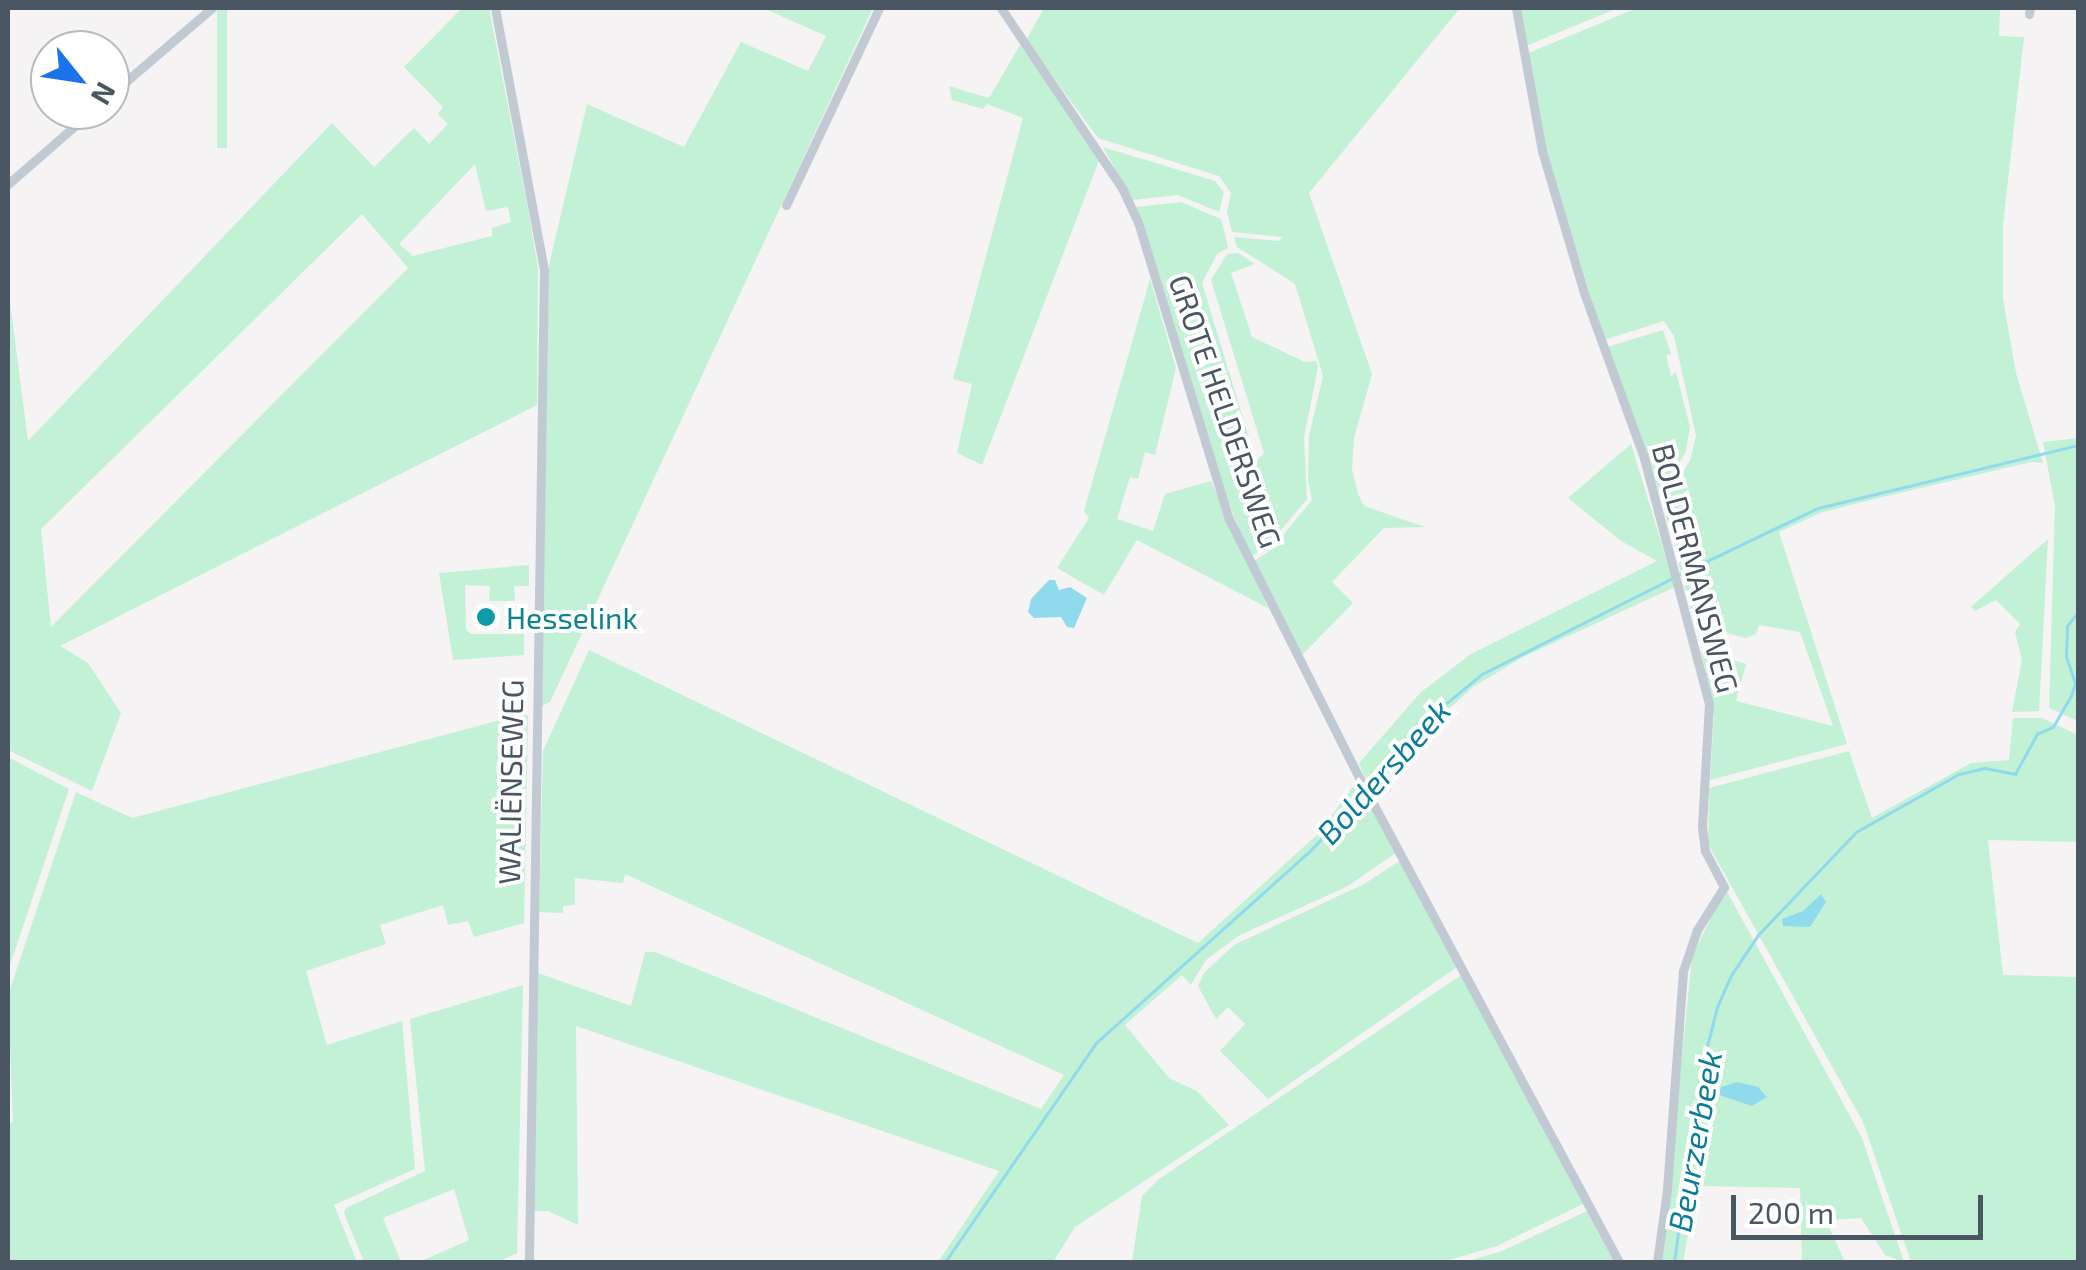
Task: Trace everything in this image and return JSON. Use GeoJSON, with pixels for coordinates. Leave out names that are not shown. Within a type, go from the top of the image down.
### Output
{"type":"FeatureCollection","features":[{"type":"Feature","properties":{"kind":"street"},"geometry":{"type":"LineString","coordinates":[[130,78],[212,8]]}},
{"type":"Feature","properties":{"kind":"street","name":"WALIËNSEWEG"},"geometry":{"type":"LineString","coordinates":[[495,8],[544,270],[528,1262]]}},
{"type":"Feature","properties":{"kind":"street"},"geometry":{"type":"LineString","coordinates":[[786,205],[879,8]]}},
{"type":"Feature","properties":{"kind":"street","name":"GROTE HELDERSWEG"},"geometry":{"type":"LineString","coordinates":[[1001,8],[1122,188],[1138,222],[1229,518],[1362,782],[1619,1262]]}},
{"type":"Feature","properties":{"kind":"street","name":"BOLDERMANSWEG"},"geometry":{"type":"LineString","coordinates":[[1516,8],[1542,152],[1584,293],[1644,458],[1708,704],[1702,827],[1706,851],[1724,887],[1696,930],[1684,971],[1657,1262]]}},
{"type":"Feature","properties":{"kind":"street"},"geometry":{"type":"LineString","coordinates":[[8,184],[69,130]]}},
{"type":"Feature","properties":{"kind":"green space"},"geometry":{"type":"Polygon","coordinates":[[[217,8],[227,8],[227,148],[217,148],[217,8]]]}},
{"type":"Feature","properties":{"kind":"green space"},"geometry":{"type":"Polygon","coordinates":[[[462,8],[489,8],[538,269],[537,405],[60,646],[88,663],[121,713],[92,791],[8,750],[8,287],[28,441],[332,123],[374,167],[414,128],[429,144],[448,124],[438,114],[443,107],[404,67],[462,8]],[[475,164],[399,244],[413,256],[492,236],[492,228],[511,222],[508,207],[486,211],[475,164]],[[362,214],[41,529],[51,627],[408,268],[362,214]]]}},
{"type":"Feature","properties":{"kind":"green space"},"geometry":{"type":"Polygon","coordinates":[[[763,8],[873,8],[550,702],[542,706],[549,265],[587,104],[684,147],[741,42],[808,71],[826,36],[763,8]]]}},
{"type":"Feature","properties":{"kind":"green space"},"geometry":{"type":"Polygon","coordinates":[[[1044,8],[1460,8],[1309,193],[1372,374],[1354,438],[1352,469],[1358,494],[1364,506],[1425,527],[1384,528],[1332,582],[1353,603],[1302,655],[1252,562],[1271,550],[1312,500],[1308,481],[1309,436],[1323,376],[1295,284],[1237,247],[1234,237],[1279,241],[1282,237],[1232,232],[1227,212],[1231,193],[1219,176],[1098,138],[1026,40],[1044,8]]]}},
{"type":"Feature","properties":{"kind":"green space"},"geometry":{"type":"Polygon","coordinates":[[[1520,8],[1618,8],[1526,46],[1520,8]]]}},
{"type":"Feature","properties":{"kind":"green space"},"geometry":{"type":"Polygon","coordinates":[[[1637,8],[2000,8],[1999,36],[2024,37],[2003,225],[2003,299],[2016,373],[2043,463],[2031,462],[1820,513],[1779,532],[1847,744],[1710,780],[1714,715],[1701,651],[1746,664],[1736,701],[1833,726],[1800,632],[1759,625],[1756,634],[1746,638],[1695,625],[1662,502],[1690,461],[1696,436],[1674,336],[1664,321],[1604,340],[1541,135],[1526,54],[1637,8]]]}},
{"type":"Feature","properties":{"kind":"green space"},"geometry":{"type":"Polygon","coordinates":[[[1020,45],[1100,158],[982,465],[957,453],[972,384],[953,379],[1023,118],[987,104],[983,109],[952,100],[949,86],[989,98],[1020,45]]]}},
{"type":"Feature","properties":{"kind":"green space"},"geometry":{"type":"Polygon","coordinates":[[[1103,147],[1215,181],[1224,192],[1219,212],[1178,195],[1132,200],[1103,147]]]}},
{"type":"Feature","properties":{"kind":"green space"},"geometry":{"type":"Polygon","coordinates":[[[1181,202],[1221,219],[1228,248],[1217,254],[1202,283],[1256,461],[1264,453],[1211,280],[1227,254],[1238,253],[1255,264],[1231,273],[1252,337],[1305,362],[1316,361],[1318,367],[1304,438],[1307,499],[1266,548],[1250,557],[1221,483],[1136,207],[1181,202]]]}},
{"type":"Feature","properties":{"kind":"green space"},"geometry":{"type":"Polygon","coordinates":[[[1150,279],[1176,368],[1155,455],[1145,452],[1138,479],[1130,477],[1117,519],[1153,531],[1165,494],[1211,481],[1268,608],[1137,540],[1104,595],[1057,568],[1089,518],[1084,511],[1150,279]]]}},
{"type":"Feature","properties":{"kind":"green space"},"geometry":{"type":"Polygon","coordinates":[[[1663,330],[1671,354],[1666,355],[1671,376],[1676,372],[1690,427],[1686,451],[1660,495],[1607,347],[1663,330]]]}},
{"type":"Feature","properties":{"kind":"green space"},"geometry":{"type":"Polygon","coordinates":[[[2078,438],[2078,721],[2049,708],[2055,506],[2043,442],[2078,438]]]}},
{"type":"Feature","properties":{"kind":"green space"},"geometry":{"type":"Polygon","coordinates":[[[1631,444],[1675,587],[1523,657],[1473,687],[1410,744],[1372,796],[1359,763],[1421,692],[1471,654],[1657,561],[1621,541],[1568,498],[1631,444]]]}},
{"type":"Feature","properties":{"kind":"green space"},"geometry":{"type":"Polygon","coordinates":[[[2048,539],[2039,711],[2012,712],[2022,660],[2015,632],[2020,624],[1996,600],[1975,611],[1971,607],[2048,539]]]}},
{"type":"Feature","properties":{"kind":"green space"},"geometry":{"type":"Polygon","coordinates":[[[529,565],[529,586],[514,586],[515,601],[489,601],[490,586],[465,585],[466,630],[471,634],[524,634],[524,655],[453,660],[439,573],[529,565]]]}},
{"type":"Feature","properties":{"kind":"green space"},"geometry":{"type":"Polygon","coordinates":[[[589,650],[1198,943],[1320,832],[1358,779],[1397,852],[1348,886],[1238,936],[1206,960],[1191,985],[1182,975],[1125,1025],[1169,1078],[1197,1091],[1229,1125],[1075,1227],[1053,1262],[938,1262],[999,1171],[576,1026],[578,1225],[548,1211],[533,1211],[538,973],[631,1006],[645,952],[655,952],[1041,1109],[1064,1075],[625,874],[623,883],[575,878],[575,905],[563,906],[563,913],[539,912],[543,751],[589,650]]]}},
{"type":"Feature","properties":{"kind":"green space"},"geometry":{"type":"Polygon","coordinates":[[[523,714],[528,716],[524,923],[474,937],[468,921],[448,925],[443,905],[380,925],[386,944],[306,971],[327,1045],[402,1021],[415,1169],[334,1205],[357,1262],[8,1262],[8,1123],[13,1122],[8,995],[76,792],[132,818],[523,714]]]}},
{"type":"Feature","properties":{"kind":"green space"},"geometry":{"type":"Polygon","coordinates":[[[2013,718],[2042,718],[2078,735],[2078,842],[1988,840],[2003,975],[2078,977],[2078,1262],[1911,1262],[1863,1122],[1708,844],[1709,788],[1849,751],[1872,818],[1971,763],[2009,760],[2013,718]]]}},
{"type":"Feature","properties":{"kind":"green space"},"geometry":{"type":"Polygon","coordinates":[[[8,757],[69,789],[8,971],[8,757]]]}},
{"type":"Feature","properties":{"kind":"green space"},"geometry":{"type":"Polygon","coordinates":[[[1401,860],[1457,967],[1268,1099],[1220,1051],[1245,1024],[1228,1007],[1216,1019],[1198,986],[1204,973],[1234,945],[1364,884],[1401,860]]]}},
{"type":"Feature","properties":{"kind":"green space"},"geometry":{"type":"Polygon","coordinates":[[[1725,888],[1862,1138],[1904,1262],[1885,1255],[1861,1218],[1826,1220],[1845,1262],[1802,1262],[1800,1188],[1697,1186],[1683,1262],[1661,1262],[1692,957],[1725,888]]]}},
{"type":"Feature","properties":{"kind":"green space"},"geometry":{"type":"Polygon","coordinates":[[[1461,975],[1583,1204],[1497,1246],[1442,1262],[1132,1262],[1142,1196],[1159,1179],[1461,975]]]}},
{"type":"Feature","properties":{"kind":"green space"},"geometry":{"type":"Polygon","coordinates":[[[523,985],[517,1253],[498,1262],[419,1262],[469,1240],[454,1189],[383,1218],[401,1262],[364,1262],[344,1213],[346,1208],[425,1171],[410,1019],[523,985]]]}},
{"type":"Feature","properties":{"kind":"green space"},"geometry":{"type":"Polygon","coordinates":[[[1587,1211],[1614,1262],[1465,1262],[1502,1251],[1587,1211]]]}},
{"type":"Feature","properties":{"kind":"water"},"geometry":{"type":"Polygon","coordinates":[[[1049,580],[1055,580],[1059,590],[1070,587],[1087,598],[1074,628],[1067,627],[1061,617],[1034,618],[1028,612],[1031,599],[1049,580]]]}},
{"type":"Feature","properties":{"kind":"water"},"geometry":{"type":"Polygon","coordinates":[[[1821,894],[1826,902],[1810,927],[1783,926],[1782,919],[1803,911],[1821,894]]]}},
{"type":"Feature","properties":{"kind":"water"},"geometry":{"type":"Polygon","coordinates":[[[1737,1082],[1758,1087],[1767,1097],[1752,1106],[1719,1095],[1721,1087],[1737,1082]]]}},
{"type":"Feature","properties":{"kind":"waterway","name":"Boldersbeek"},"geometry":{"type":"LineString","coordinates":[[1678,575],[1818,508],[2078,445]]}},
{"type":"Feature","properties":{"kind":"waterway","name":"Boldersbeek"},"geometry":{"type":"LineString","coordinates":[[1368,785],[1416,728],[1482,674],[1671,579]]}},
{"type":"Feature","properties":{"kind":"waterway","name":"Beurzerbeek"},"geometry":{"type":"LineString","coordinates":[[1674,1262],[1701,1070],[1717,1007],[1732,974],[1758,935],[1856,832],[1959,774],[1985,768],[2015,774],[2037,734],[2053,727],[2071,696],[2075,683],[2066,657],[2067,626],[2078,612]]}},
{"type":"Feature","properties":{"kind":"waterway","name":"Boldersbeek"},"geometry":{"type":"LineString","coordinates":[[945,1262],[1097,1042],[1312,849],[1363,792]]}},
{"type":"Feature","properties":{"kind":"place","name":"Hesselink"},"geometry":{"type":"Point","coordinates":[486,617]}}]}
